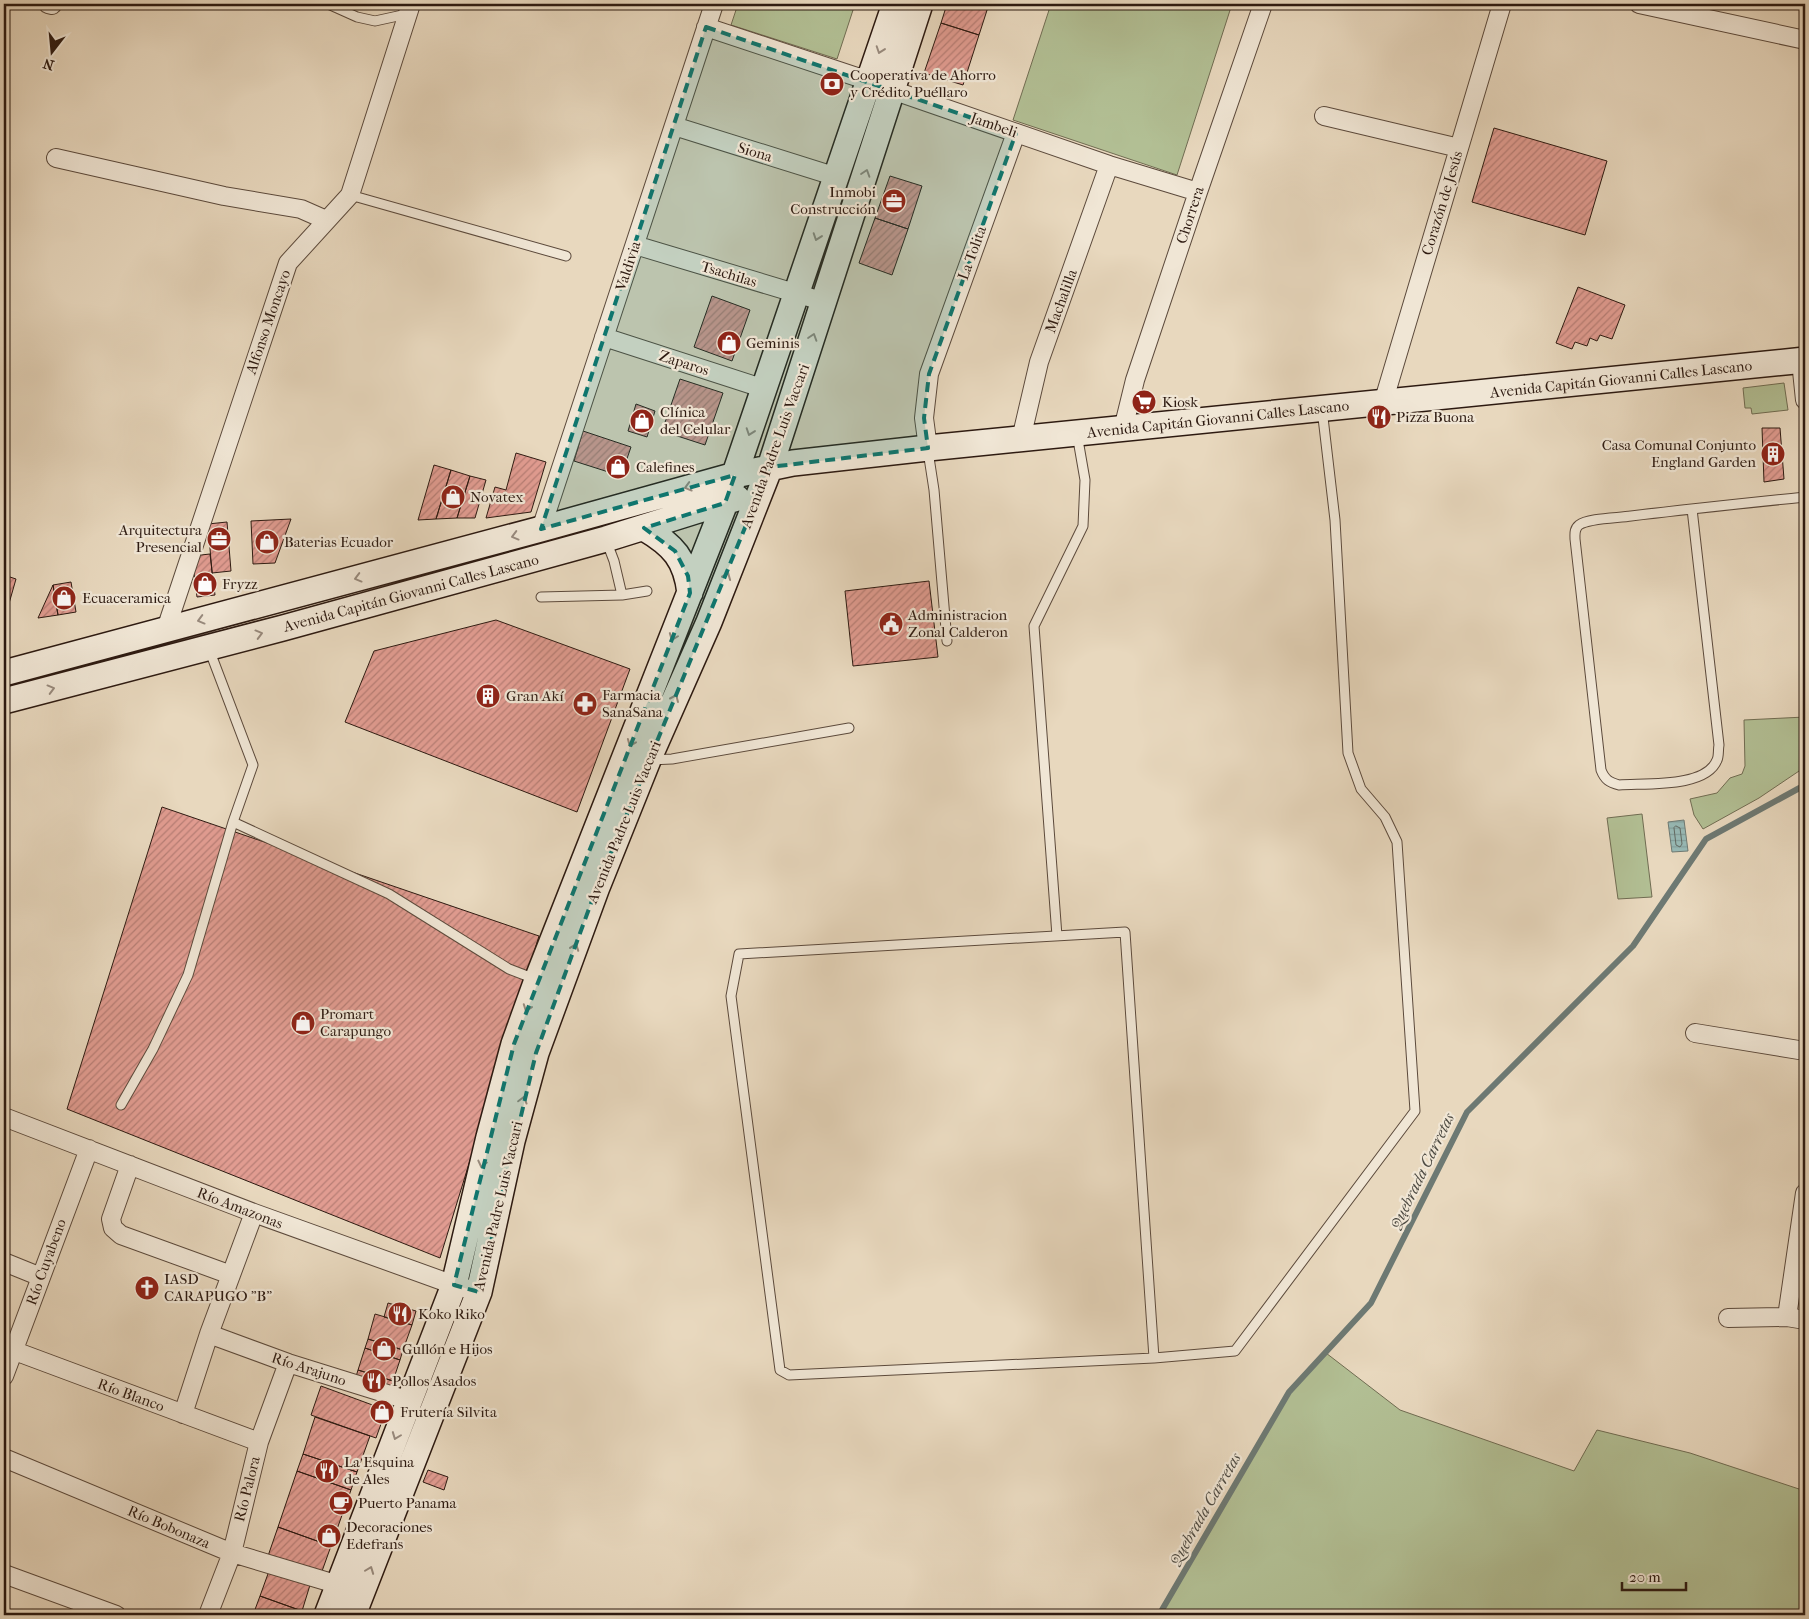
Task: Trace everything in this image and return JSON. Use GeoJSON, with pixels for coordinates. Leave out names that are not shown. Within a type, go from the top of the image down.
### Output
{"type":"FeatureCollection","features":[{"type":"Feature","properties":{"kind":"main road","name":"Avenida Padre Luis Vaccari"},"geometry":{"type":"LineString","coordinates":[[327,1615],[454,1285],[489,1137],[514,1044],[537,980],[725,503],[895,4]]}},
{"type":"Feature","properties":{"kind":"main road","name":"Avenida Padre Luis Vaccari"},"geometry":{"type":"LineString","coordinates":[[353,1615],[479,1292],[512,1140],[536,1053],[597,887],[648,760],[709,622],[766,477],[920,4]]}},
{"type":"Feature","properties":{"kind":"main road","name":"Avenida Capitán Giovanni Calles Lascano"},"geometry":{"type":"LineString","coordinates":[[4,701],[208,648],[606,540],[725,503],[766,477],[811,462],[1123,428],[1803,361]]}},
{"type":"Feature","properties":{"kind":"main road","name":"Avenida Capitán Giovanni Calles Lascano"},"geometry":{"type":"LineString","coordinates":[[4,672],[541,529],[735,475],[766,477]]}},
{"type":"Feature","properties":{"kind":"main road"},"geometry":{"type":"LineString","coordinates":[[644,528],[661,538],[675,551],[683,563],[688,576],[690,593]]}},
{"type":"Feature","properties":{"kind":"street","name":"Valdivia"},"geometry":{"type":"LineString","coordinates":[[541,529],[714,4]]}},
{"type":"Feature","properties":{"kind":"street","name":"Chorrera"},"geometry":{"type":"LineString","coordinates":[[1123,428],[1135,380],[1263,4]]}},
{"type":"Feature","properties":{"kind":"street","name":"Corazón de Jesús"},"geometry":{"type":"LineString","coordinates":[[1383,402],[1502,4]]}},
{"type":"Feature","properties":{"kind":"street"},"geometry":{"type":"LineString","coordinates":[[1639,4],[1805,40]]}},
{"type":"Feature","properties":{"kind":"street","name":"Alfonso Moncayo"},"geometry":{"type":"LineString","coordinates":[[166,629],[288,263],[350,195],[409,9]]}},
{"type":"Feature","properties":{"kind":"street","name":"Jambeli"},"geometry":{"type":"LineString","coordinates":[[706,28],[869,81],[1109,165],[1198,192]]}},
{"type":"Feature","properties":{"kind":"street"},"geometry":{"type":"LineString","coordinates":[[1324,116],[1459,148]]}},
{"type":"Feature","properties":{"kind":"street","name":"Siona"},"geometry":{"type":"LineString","coordinates":[[674,126],[837,177]]}},
{"type":"Feature","properties":{"kind":"street","name":"La Tolita"},"geometry":{"type":"LineString","coordinates":[[928,448],[924,418],[929,374],[1016,133]]}},
{"type":"Feature","properties":{"kind":"street"},"geometry":{"type":"LineString","coordinates":[[56,158],[224,196],[301,209],[326,220]]}},
{"type":"Feature","properties":{"kind":"street","name":"Machalilla"},"geometry":{"type":"LineString","coordinates":[[1021,439],[1039,362],[1109,165]]}},
{"type":"Feature","properties":{"kind":"street","name":"Tsachilas"},"geometry":{"type":"LineString","coordinates":[[635,246],[824,302]]}},
{"type":"Feature","properties":{"kind":"street","name":"Zaparos"},"geometry":{"type":"LineString","coordinates":[[604,337],[765,389]]}},
{"type":"Feature","properties":{"kind":"street"},"geometry":{"type":"LineString","coordinates":[[1803,361],[1805,400]]}},
{"type":"Feature","properties":{"kind":"street"},"geometry":{"type":"LineString","coordinates":[[1695,1033],[1805,1051]]}},
{"type":"Feature","properties":{"kind":"street","name":"Río Amazonas"},"geometry":{"type":"LineString","coordinates":[[4,1117],[254,1213],[454,1285],[479,1292]]}},
{"type":"Feature","properties":{"kind":"street","name":"Río Cuyabeno"},"geometry":{"type":"LineString","coordinates":[[4,1376],[8,1349],[40,1277],[89,1149]]}},
{"type":"Feature","properties":{"kind":"street"},"geometry":{"type":"LineString","coordinates":[[130,1165],[111,1219],[113,1228],[121,1235],[231,1275]]}},
{"type":"Feature","properties":{"kind":"street"},"geometry":{"type":"LineString","coordinates":[[1787,1317],[1805,1193]]}},
{"type":"Feature","properties":{"kind":"street"},"geometry":{"type":"LineString","coordinates":[[183,1414],[209,1334],[254,1213]]}},
{"type":"Feature","properties":{"kind":"street"},"geometry":{"type":"LineString","coordinates":[[4,1262],[40,1277]]}},
{"type":"Feature","properties":{"kind":"street"},"geometry":{"type":"LineString","coordinates":[[1728,1318],[1787,1317],[1805,1320]]}},
{"type":"Feature","properties":{"kind":"street","name":"Río Arajuno"},"geometry":{"type":"LineString","coordinates":[[209,1334],[288,1364],[410,1401]]}},
{"type":"Feature","properties":{"kind":"street","name":"Río Blanco"},"geometry":{"type":"LineString","coordinates":[[8,1349],[259,1442]]}},
{"type":"Feature","properties":{"kind":"street","name":"Río Palora"},"geometry":{"type":"LineString","coordinates":[[208,1615],[232,1553],[259,1442],[288,1364]]}},
{"type":"Feature","properties":{"kind":"street","name":"Río Bobonaza"},"geometry":{"type":"LineString","coordinates":[[4,1458],[232,1553],[339,1585]]}},
{"type":"Feature","properties":{"kind":"street"},"geometry":{"type":"LineString","coordinates":[[4,1574],[116,1615]]}},
{"type":"Feature","properties":{"kind":"lane"},"geometry":{"type":"LineString","coordinates":[[328,4],[357,17],[375,21],[409,9]]}},
{"type":"Feature","properties":{"kind":"lane"},"geometry":{"type":"LineString","coordinates":[[350,195],[566,256]]}},
{"type":"Feature","properties":{"kind":"lane"},"geometry":{"type":"LineString","coordinates":[[1154,1358],[1125,932],[739,954],[731,996],[780,1370],[789,1376],[1154,1358],[1235,1351],[1415,1111],[1396,842],[1385,817],[1361,789],[1348,753],[1335,520],[1322,409]]}},
{"type":"Feature","properties":{"kind":"lane"},"geometry":{"type":"LineString","coordinates":[[1057,936],[1034,626],[1082,526],[1085,480],[1077,433]]}},
{"type":"Feature","properties":{"kind":"lane"},"geometry":{"type":"LineString","coordinates":[[928,448],[934,490],[947,641]]}},
{"type":"Feature","properties":{"kind":"lane"},"geometry":{"type":"LineString","coordinates":[[1692,509],[1719,745],[1718,759],[1712,770],[1690,781],[1619,785],[1610,783],[1604,778],[1601,770],[1575,531],[1578,526],[1592,521],[1692,509],[1805,497]]}},
{"type":"Feature","properties":{"kind":"lane"},"geometry":{"type":"LineString","coordinates":[[606,540],[614,561],[622,595]]}},
{"type":"Feature","properties":{"kind":"lane"},"geometry":{"type":"LineString","coordinates":[[541,598],[622,595],[647,591]]}},
{"type":"Feature","properties":{"kind":"lane"},"geometry":{"type":"LineString","coordinates":[[121,1105],[153,1049],[188,975],[233,822],[252,765],[208,648]]}},
{"type":"Feature","properties":{"kind":"lane"},"geometry":{"type":"LineString","coordinates":[[648,760],[672,759],[850,728]]}},
{"type":"Feature","properties":{"kind":"lane"},"geometry":{"type":"LineString","coordinates":[[233,822],[389,894],[509,969],[537,980]]}},
{"type":"Feature","properties":{"kind":"highlighted area"},"geometry":{"type":"Polygon","coordinates":[[[706,27],[1016,133],[929,374],[924,418],[928,448],[770,467],[597,887],[536,1053],[479,1292],[454,1285],[514,1044],[690,593],[688,576],[675,551],[644,528],[725,503],[735,475],[541,529],[706,27]]]}},
{"type":"Feature","properties":{"kind":"green space"},"geometry":{"type":"Polygon","coordinates":[[[738,4],[855,4],[837,59],[731,25],[738,4]]]}},
{"type":"Feature","properties":{"kind":"green space"},"geometry":{"type":"Polygon","coordinates":[[[1051,4],[1232,4],[1177,175],[1013,120],[1051,4]]]}},
{"type":"Feature","properties":{"kind":"green space"},"geometry":{"type":"Polygon","coordinates":[[[1784,383],[1788,410],[1752,414],[1751,408],[1745,408],[1743,388],[1784,383]]]}},
{"type":"Feature","properties":{"kind":"green space"},"geometry":{"type":"Polygon","coordinates":[[[1805,717],[1805,767],[1759,798],[1703,829],[1694,815],[1690,799],[1717,793],[1730,778],[1742,774],[1745,766],[1744,720],[1805,717]]]}},
{"type":"Feature","properties":{"kind":"green space"},"geometry":{"type":"Polygon","coordinates":[[[1642,814],[1652,897],[1618,899],[1607,818],[1642,814]]]}},
{"type":"Feature","properties":{"kind":"green space"},"geometry":{"type":"Polygon","coordinates":[[[1326,1353],[1400,1410],[1574,1471],[1597,1430],[1690,1453],[1805,1491],[1805,1615],[1164,1615],[1165,1603],[1289,1392],[1326,1353]]]}},
{"type":"Feature","properties":{"kind":"water"},"geometry":{"type":"Polygon","coordinates":[[[1684,820],[1688,851],[1672,852],[1668,822],[1684,820]]]}},
{"type":"Feature","properties":{"kind":"building"},"geometry":{"type":"Polygon","coordinates":[[[947,4],[989,4],[979,35],[941,23],[947,4]]]}},
{"type":"Feature","properties":{"kind":"building"},"geometry":{"type":"Polygon","coordinates":[[[941,23],[979,35],[963,85],[924,73],[941,23]]]}},
{"type":"Feature","properties":{"kind":"building"},"geometry":{"type":"Polygon","coordinates":[[[1494,128],[1607,161],[1585,235],[1472,202],[1494,128]]]}},
{"type":"Feature","properties":{"kind":"building"},"geometry":{"type":"Polygon","coordinates":[[[890,176],[922,186],[908,229],[875,218],[890,176]]]}},
{"type":"Feature","properties":{"kind":"building"},"geometry":{"type":"Polygon","coordinates":[[[875,218],[908,229],[892,275],[859,263],[875,218]]]}},
{"type":"Feature","properties":{"kind":"building"},"geometry":{"type":"Polygon","coordinates":[[[1578,287],[1625,305],[1612,339],[1600,335],[1597,341],[1590,338],[1587,346],[1575,342],[1572,349],[1556,343],[1578,287]]]}},
{"type":"Feature","properties":{"kind":"building"},"geometry":{"type":"Polygon","coordinates":[[[712,296],[750,310],[732,361],[694,347],[712,296]]]}},
{"type":"Feature","properties":{"kind":"building"},"geometry":{"type":"Polygon","coordinates":[[[680,379],[723,393],[705,445],[662,431],[680,379]]]}},
{"type":"Feature","properties":{"kind":"building","name":"Kiosk"},"geometry":{"type":"Polygon","coordinates":[[[1150,394],[1153,408],[1137,411],[1135,397],[1150,394]]]}},
{"type":"Feature","properties":{"kind":"building","name":"Clínica del Celular"},"geometry":{"type":"Polygon","coordinates":[[[636,404],[655,411],[647,437],[628,431],[636,404]]]}},
{"type":"Feature","properties":{"kind":"building","name":"Casa Comunal Conjunto England Garden"},"geometry":{"type":"Polygon","coordinates":[[[1762,428],[1780,428],[1784,479],[1764,482],[1762,428]]]}},
{"type":"Feature","properties":{"kind":"building"},"geometry":{"type":"Polygon","coordinates":[[[583,431],[631,447],[621,476],[574,461],[583,431]]]}},
{"type":"Feature","properties":{"kind":"building"},"geometry":{"type":"Polygon","coordinates":[[[516,453],[546,462],[531,512],[486,518],[495,487],[506,490],[516,453]]]}},
{"type":"Feature","properties":{"kind":"building"},"geometry":{"type":"Polygon","coordinates":[[[434,465],[451,470],[436,519],[418,520],[434,465]]]}},
{"type":"Feature","properties":{"kind":"building","name":"Novatex"},"geometry":{"type":"Polygon","coordinates":[[[451,470],[470,476],[457,518],[436,519],[451,470]]]}},
{"type":"Feature","properties":{"kind":"building"},"geometry":{"type":"Polygon","coordinates":[[[470,476],[486,480],[475,518],[457,518],[470,476]]]}},
{"type":"Feature","properties":{"kind":"building","name":"Baterias Ecuador"},"geometry":{"type":"Polygon","coordinates":[[[291,519],[275,563],[253,564],[251,521],[291,519]]]}},
{"type":"Feature","properties":{"kind":"building","name":"Arquitectura Presencial"},"geometry":{"type":"Polygon","coordinates":[[[227,522],[231,571],[212,573],[208,524],[227,522]]]}},
{"type":"Feature","properties":{"kind":"building","name":"Fryzz"},"geometry":{"type":"Polygon","coordinates":[[[210,554],[215,595],[197,597],[192,556],[210,554]]]}},
{"type":"Feature","properties":{"kind":"building"},"geometry":{"type":"Polygon","coordinates":[[[4,575],[16,579],[4,621],[4,575]]]}},
{"type":"Feature","properties":{"kind":"building","name":"Administracion Zonal Calderon"},"geometry":{"type":"Polygon","coordinates":[[[929,581],[938,657],[853,666],[845,591],[929,581]]]}},
{"type":"Feature","properties":{"kind":"building","name":"Ecuaceramica"},"geometry":{"type":"Polygon","coordinates":[[[71,582],[76,612],[58,615],[53,585],[71,582]]]}},
{"type":"Feature","properties":{"kind":"building"},"geometry":{"type":"Polygon","coordinates":[[[53,585],[58,615],[38,618],[53,585]]]}},
{"type":"Feature","properties":{"kind":"building","name":"Gran Akí"},"geometry":{"type":"Polygon","coordinates":[[[496,620],[630,669],[577,812],[345,722],[374,651],[496,620]]]}},
{"type":"Feature","properties":{"kind":"building","name":"Promart Carapungo"},"geometry":{"type":"Polygon","coordinates":[[[162,807],[539,936],[440,1258],[67,1109],[162,807]]]}},
{"type":"Feature","properties":{"kind":"building","name":"IASD CARAPUGO \"B\""},"geometry":{"type":"Polygon","coordinates":[[[145,1281],[153,1284],[149,1295],[140,1292],[145,1281]]]}},
{"type":"Feature","properties":{"kind":"building","name":"Koko Riko"},"geometry":{"type":"Polygon","coordinates":[[[388,1303],[416,1311],[412,1325],[384,1317],[388,1303]]]}},
{"type":"Feature","properties":{"kind":"building"},"geometry":{"type":"Polygon","coordinates":[[[375,1314],[412,1325],[403,1350],[368,1339],[375,1314]]]}},
{"type":"Feature","properties":{"kind":"building","name":"Gullón e Hijos"},"geometry":{"type":"Polygon","coordinates":[[[368,1339],[403,1350],[400,1360],[365,1348],[368,1339]]]}},
{"type":"Feature","properties":{"kind":"building"},"geometry":{"type":"Polygon","coordinates":[[[365,1348],[400,1360],[393,1381],[358,1370],[365,1348]]]}},
{"type":"Feature","properties":{"kind":"building","name":"Pollos Asados"},"geometry":{"type":"Polygon","coordinates":[[[358,1370],[393,1381],[390,1391],[355,1380],[358,1370]]]}},
{"type":"Feature","properties":{"kind":"building"},"geometry":{"type":"Polygon","coordinates":[[[321,1386],[386,1410],[376,1438],[311,1415],[321,1386]]]}},
{"type":"Feature","properties":{"kind":"building"},"geometry":{"type":"Polygon","coordinates":[[[315,1417],[370,1436],[357,1472],[303,1454],[315,1417]]]}},
{"type":"Feature","properties":{"kind":"building","name":"La Esquina de Ales"},"geometry":{"type":"Polygon","coordinates":[[[303,1454],[357,1472],[351,1490],[297,1471],[303,1454]]]}},
{"type":"Feature","properties":{"kind":"building"},"geometry":{"type":"Polygon","coordinates":[[[428,1470],[448,1477],[444,1490],[423,1482],[428,1470]]]}},
{"type":"Feature","properties":{"kind":"building"},"geometry":{"type":"Polygon","coordinates":[[[297,1471],[351,1490],[331,1546],[278,1527],[297,1471]]]}},
{"type":"Feature","properties":{"kind":"building"},"geometry":{"type":"Polygon","coordinates":[[[278,1527],[331,1546],[321,1574],[268,1556],[278,1527]]]}},
{"type":"Feature","properties":{"kind":"building"},"geometry":{"type":"Polygon","coordinates":[[[269,1571],[310,1585],[302,1611],[260,1596],[269,1571]]]}},
{"type":"Feature","properties":{"kind":"building"},"geometry":{"type":"Polygon","coordinates":[[[260,1596],[302,1611],[300,1615],[253,1615],[260,1596]]]}},
{"type":"Feature","properties":{"kind":"waterway","name":"Quebrada Carretas"},"geometry":{"type":"LineString","coordinates":[[1159,1615],[1289,1392],[1371,1303],[1467,1112],[1633,946],[1706,839],[1805,785]]}},
{"type":"Feature","properties":{"kind":"place","name":"Cooperativa de Ahorro y Crédito Puéllaro"},"geometry":{"type":"Point","coordinates":[832,84]}},
{"type":"Feature","properties":{"kind":"place","name":"Inmobi Construcción"},"geometry":{"type":"Point","coordinates":[894,201]}},
{"type":"Feature","properties":{"kind":"place","name":"Geminis"},"geometry":{"type":"Point","coordinates":[729,343]}},
{"type":"Feature","properties":{"kind":"place","name":"Kiosk"},"geometry":{"type":"Point","coordinates":[1144,402]}},
{"type":"Feature","properties":{"kind":"place","name":"Pizza Buona"},"geometry":{"type":"Point","coordinates":[1379,417]}},
{"type":"Feature","properties":{"kind":"place","name":"Clínica del Celular"},"geometry":{"type":"Point","coordinates":[642,421]}},
{"type":"Feature","properties":{"kind":"place","name":"Casa Comunal Conjunto England Garden"},"geometry":{"type":"Point","coordinates":[1773,454]}},
{"type":"Feature","properties":{"kind":"place","name":"Calefines"},"geometry":{"type":"Point","coordinates":[618,467]}},
{"type":"Feature","properties":{"kind":"place","name":"Novatex"},"geometry":{"type":"Point","coordinates":[453,497]}},
{"type":"Feature","properties":{"kind":"place","name":"Arquitectura Presencial"},"geometry":{"type":"Point","coordinates":[219,539]}},
{"type":"Feature","properties":{"kind":"place","name":"Baterias Ecuador"},"geometry":{"type":"Point","coordinates":[267,542]}},
{"type":"Feature","properties":{"kind":"place","name":"Fryzz"},"geometry":{"type":"Point","coordinates":[205,584]}},
{"type":"Feature","properties":{"kind":"place","name":"Ecuaceramica"},"geometry":{"type":"Point","coordinates":[64,598]}},
{"type":"Feature","properties":{"kind":"place","name":"Administracion Zonal Calderon"},"geometry":{"type":"Point","coordinates":[891,624]}},
{"type":"Feature","properties":{"kind":"place","name":"Gran Akí"},"geometry":{"type":"Point","coordinates":[488,696]}},
{"type":"Feature","properties":{"kind":"place","name":"Farmacia SanaSana"},"geometry":{"type":"Point","coordinates":[585,704]}},
{"type":"Feature","properties":{"kind":"place","name":"Promart Carapungo"},"geometry":{"type":"Point","coordinates":[303,1023]}},
{"type":"Feature","properties":{"kind":"place","name":"IASD CARAPUGO \"B\""},"geometry":{"type":"Point","coordinates":[147,1288]}},
{"type":"Feature","properties":{"kind":"place","name":"Koko Riko"},"geometry":{"type":"Point","coordinates":[400,1314]}},
{"type":"Feature","properties":{"kind":"place","name":"Gullón e Hijos"},"geometry":{"type":"Point","coordinates":[384,1349]}},
{"type":"Feature","properties":{"kind":"place","name":"Pollos Asados"},"geometry":{"type":"Point","coordinates":[374,1381]}},
{"type":"Feature","properties":{"kind":"place","name":"Frutería Silvita"},"geometry":{"type":"Point","coordinates":[382,1412]}},
{"type":"Feature","properties":{"kind":"place","name":"La Esquina de Ales"},"geometry":{"type":"Point","coordinates":[327,1471]}},
{"type":"Feature","properties":{"kind":"place","name":"Puerto Panama"},"geometry":{"type":"Point","coordinates":[341,1503]}},
{"type":"Feature","properties":{"kind":"place","name":"Decoraciones Edefrans"},"geometry":{"type":"Point","coordinates":[329,1536]}}]}
